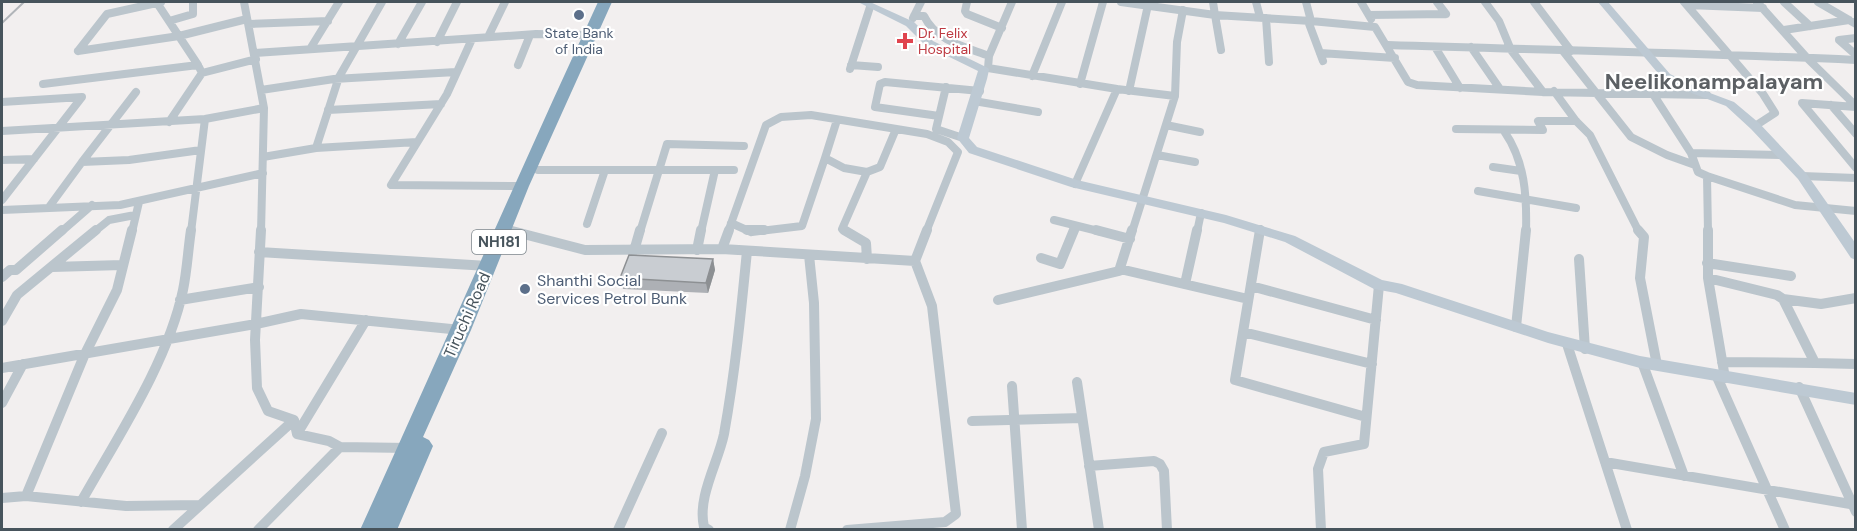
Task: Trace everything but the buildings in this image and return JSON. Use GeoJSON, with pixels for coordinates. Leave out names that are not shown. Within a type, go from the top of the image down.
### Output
{"type":"FeatureCollection","features":[{"type":"Feature","properties":{"kind":"highway","name":"Tiruchi Road"},"geometry":{"type":"LineString","coordinates":[[386,530],[414,448],[461,330],[521,186],[605,2]]}},
{"type":"Feature","properties":{"kind":"highway","name":"Tiruchi Road"},"geometry":{"type":"LineString","coordinates":[[371,530],[414,448],[496,275],[538,170],[613,2]]}},
{"type":"Feature","properties":{"kind":"street"},"geometry":{"type":"LineString","coordinates":[[202,73],[198,65],[179,36],[169,21],[159,2],[107,14],[78,51],[179,36],[248,22],[328,21]]}},
{"type":"Feature","properties":{"kind":"street"},"geometry":{"type":"LineString","coordinates":[[169,21],[193,14],[193,2]]}},
{"type":"Feature","properties":{"kind":"street"},"geometry":{"type":"LineString","coordinates":[[244,2],[264,108],[256,324],[257,388],[268,411],[294,420]]}},
{"type":"Feature","properties":{"kind":"street"},"geometry":{"type":"LineString","coordinates":[[310,49],[339,2]]}},
{"type":"Feature","properties":{"kind":"street"},"geometry":{"type":"LineString","coordinates":[[316,147],[339,77],[382,2]]}},
{"type":"Feature","properties":{"kind":"street"},"geometry":{"type":"LineString","coordinates":[[398,44],[422,2]]}},
{"type":"Feature","properties":{"kind":"street"},"geometry":{"type":"LineString","coordinates":[[437,42],[457,2]]}},
{"type":"Feature","properties":{"kind":"street"},"geometry":{"type":"LineString","coordinates":[[488,37],[505,2]]}},
{"type":"Feature","properties":{"kind":"street"},"geometry":{"type":"LineString","coordinates":[[912,20],[921,2]]}},
{"type":"Feature","properties":{"kind":"street"},"geometry":{"type":"LineString","coordinates":[[968,2],[965,11],[967,14],[1002,28]]}},
{"type":"Feature","properties":{"kind":"street"},"geometry":{"type":"LineString","coordinates":[[1012,2],[989,56],[988,68],[1080,84],[1174,96]]}},
{"type":"Feature","properties":{"kind":"street"},"geometry":{"type":"LineString","coordinates":[[1032,76],[1062,2]]}},
{"type":"Feature","properties":{"kind":"street"},"geometry":{"type":"LineString","coordinates":[[1080,84],[1103,2]]}},
{"type":"Feature","properties":{"kind":"street"},"geometry":{"type":"LineString","coordinates":[[1121,2],[1169,5],[1215,15],[1375,27]]}},
{"type":"Feature","properties":{"kind":"street"},"geometry":{"type":"LineString","coordinates":[[1213,2],[1221,50]]}},
{"type":"Feature","properties":{"kind":"street"},"geometry":{"type":"LineString","coordinates":[[1256,2],[1263,18],[1269,62]]}},
{"type":"Feature","properties":{"kind":"street"},"geometry":{"type":"LineString","coordinates":[[1306,2],[1321,57],[1395,58]]}},
{"type":"Feature","properties":{"kind":"street"},"geometry":{"type":"LineString","coordinates":[[1361,2],[1408,82],[1428,87],[1543,92],[1710,95]]}},
{"type":"Feature","properties":{"kind":"street"},"geometry":{"type":"LineString","coordinates":[[1369,15],[1446,14],[1437,2]]}},
{"type":"Feature","properties":{"kind":"street"},"geometry":{"type":"LineString","coordinates":[[1485,2],[1499,21],[1511,50],[1543,92]]}},
{"type":"Feature","properties":{"kind":"street"},"geometry":{"type":"LineString","coordinates":[[1534,2],[1631,137],[1667,155],[1695,165]]}},
{"type":"Feature","properties":{"kind":"street"},"geometry":{"type":"LineString","coordinates":[[1603,2],[1666,76],[1698,92],[1730,104],[1755,126],[1802,176],[1856,255]]}},
{"type":"Feature","properties":{"kind":"street"},"geometry":{"type":"LineString","coordinates":[[1757,2],[1808,59],[1856,107]]}},
{"type":"Feature","properties":{"kind":"street"},"geometry":{"type":"LineString","coordinates":[[1784,2],[1810,26]]}},
{"type":"Feature","properties":{"kind":"street"},"geometry":{"type":"LineString","coordinates":[[1818,2],[1852,22]]}},
{"type":"Feature","properties":{"kind":"street"},"geometry":{"type":"LineString","coordinates":[[1686,3],[1763,8]]}},
{"type":"Feature","properties":{"kind":"street"},"geometry":{"type":"LineString","coordinates":[[1686,3],[1763,94],[1775,113],[1755,126]]}},
{"type":"Feature","properties":{"kind":"street"},"geometry":{"type":"LineString","coordinates":[[878,67],[851,67],[868,4],[912,20],[929,43],[984,69],[963,138]]}},
{"type":"Feature","properties":{"kind":"street"},"geometry":{"type":"LineString","coordinates":[[1129,91],[1148,5]]}},
{"type":"Feature","properties":{"kind":"street"},"geometry":{"type":"LineString","coordinates":[[998,300],[1119,271],[1174,96],[1177,42],[1184,10]]}},
{"type":"Feature","properties":{"kind":"street"},"geometry":{"type":"LineString","coordinates":[[1842,16],[1856,15]]}},
{"type":"Feature","properties":{"kind":"street"},"geometry":{"type":"LineString","coordinates":[[912,20],[924,16],[926,22],[939,34],[989,56]]}},
{"type":"Feature","properties":{"kind":"street"},"geometry":{"type":"LineString","coordinates":[[1784,30],[1852,22]]}},
{"type":"Feature","properties":{"kind":"street"},"geometry":{"type":"LineString","coordinates":[[518,65],[530,35]]}},
{"type":"Feature","properties":{"kind":"street"},"geometry":{"type":"LineString","coordinates":[[169,122],[202,73],[256,56],[310,49],[488,37],[589,35]]}},
{"type":"Feature","properties":{"kind":"street"},"geometry":{"type":"LineString","coordinates":[[1856,38],[1839,40],[1856,55]]}},
{"type":"Feature","properties":{"kind":"street"},"geometry":{"type":"LineString","coordinates":[[472,39],[441,104],[391,185],[521,186]]}},
{"type":"Feature","properties":{"kind":"street"},"geometry":{"type":"LineString","coordinates":[[1388,45],[1511,50],[1645,51],[1856,60]]}},
{"type":"Feature","properties":{"kind":"street"},"geometry":{"type":"LineString","coordinates":[[1435,46],[1460,88]]}},
{"type":"Feature","properties":{"kind":"street"},"geometry":{"type":"LineString","coordinates":[[1471,47],[1500,89]]}},
{"type":"Feature","properties":{"kind":"street"},"geometry":{"type":"LineString","coordinates":[[43,84],[198,65]]}},
{"type":"Feature","properties":{"kind":"street"},"geometry":{"type":"LineString","coordinates":[[261,90],[304,80],[456,72]]}},
{"type":"Feature","properties":{"kind":"street"},"geometry":{"type":"LineString","coordinates":[[939,116],[875,107],[882,82],[946,87],[1038,112]]}},
{"type":"Feature","properties":{"kind":"street"},"geometry":{"type":"LineString","coordinates":[[946,87],[936,129],[963,138],[973,150],[1075,184],[1260,229],[1290,239],[1379,285],[1397,288],[1567,344],[1657,365],[1721,377],[1799,387],[1856,399]]}},
{"type":"Feature","properties":{"kind":"street"},"geometry":{"type":"LineString","coordinates":[[1075,184],[1117,89]]}},
{"type":"Feature","properties":{"kind":"street"},"geometry":{"type":"LineString","coordinates":[[1554,91],[1576,121],[1590,135],[1635,227],[1645,240],[1640,278],[1657,365]]}},
{"type":"Feature","properties":{"kind":"street"},"geometry":{"type":"LineString","coordinates":[[49,207],[136,92]]}},
{"type":"Feature","properties":{"kind":"street"},"geometry":{"type":"LineString","coordinates":[[1653,93],[1691,153],[1698,172],[1795,205],[1827,210],[1856,211]]}},
{"type":"Feature","properties":{"kind":"street"},"geometry":{"type":"LineString","coordinates":[[2,102],[82,97],[2,200]]}},
{"type":"Feature","properties":{"kind":"street"},"geometry":{"type":"LineString","coordinates":[[1856,107],[1802,103],[1856,168]]}},
{"type":"Feature","properties":{"kind":"street"},"geometry":{"type":"LineString","coordinates":[[328,110],[441,104]]}},
{"type":"Feature","properties":{"kind":"street"},"geometry":{"type":"LineString","coordinates":[[1831,105],[1856,134]]}},
{"type":"Feature","properties":{"kind":"street"},"geometry":{"type":"LineString","coordinates":[[2,131],[204,119],[264,108]]}},
{"type":"Feature","properties":{"kind":"street"},"geometry":{"type":"LineString","coordinates":[[722,249],[766,125],[781,117],[797,114],[927,134],[948,142],[958,152],[915,261],[932,306],[956,514],[945,522],[847,530]]}},
{"type":"Feature","properties":{"kind":"street"},"geometry":{"type":"LineString","coordinates":[[81,502],[138,404],[167,339],[180,300],[197,189],[204,119]]}},
{"type":"Feature","properties":{"kind":"street"},"geometry":{"type":"LineString","coordinates":[[731,223],[751,232],[802,226],[837,120]]}},
{"type":"Feature","properties":{"kind":"street"},"geometry":{"type":"LineString","coordinates":[[1456,129],[1543,130],[1538,121],[1576,121]]}},
{"type":"Feature","properties":{"kind":"street"},"geometry":{"type":"LineString","coordinates":[[1166,125],[1200,132]]}},
{"type":"Feature","properties":{"kind":"street"},"geometry":{"type":"LineString","coordinates":[[825,158],[844,168],[867,172],[880,168],[896,129]]}},
{"type":"Feature","properties":{"kind":"street"},"geometry":{"type":"LineString","coordinates":[[1504,131],[1516,150],[1526,201],[1528,231],[1516,327]]}},
{"type":"Feature","properties":{"kind":"street"},"geometry":{"type":"LineString","coordinates":[[263,157],[316,147],[417,142]]}},
{"type":"Feature","properties":{"kind":"street"},"geometry":{"type":"LineString","coordinates":[[634,251],[667,144],[744,146]]}},
{"type":"Feature","properties":{"kind":"street"},"geometry":{"type":"LineString","coordinates":[[82,162],[129,160],[201,150]]}},
{"type":"Feature","properties":{"kind":"street"},"geometry":{"type":"LineString","coordinates":[[1691,153],[1780,155]]}},
{"type":"Feature","properties":{"kind":"street"},"geometry":{"type":"LineString","coordinates":[[1157,155],[1195,162]]}},
{"type":"Feature","properties":{"kind":"street"},"geometry":{"type":"LineString","coordinates":[[2,160],[34,159]]}},
{"type":"Feature","properties":{"kind":"street"},"geometry":{"type":"LineString","coordinates":[[1493,167],[1521,171]]}},
{"type":"Feature","properties":{"kind":"street"},"geometry":{"type":"LineString","coordinates":[[538,170],[734,170]]}},
{"type":"Feature","properties":{"kind":"street"},"geometry":{"type":"LineString","coordinates":[[587,224],[605,170]]}},
{"type":"Feature","properties":{"kind":"street"},"geometry":{"type":"LineString","coordinates":[[697,250],[715,170]]}},
{"type":"Feature","properties":{"kind":"street"},"geometry":{"type":"LineString","coordinates":[[867,172],[842,229],[866,243],[867,259]]}},
{"type":"Feature","properties":{"kind":"street"},"geometry":{"type":"LineString","coordinates":[[2,210],[120,205],[263,173]]}},
{"type":"Feature","properties":{"kind":"street"},"geometry":{"type":"LineString","coordinates":[[1707,176],[1708,278],[1722,362],[1721,377],[1765,489],[1785,530]]}},
{"type":"Feature","properties":{"kind":"street"},"geometry":{"type":"LineString","coordinates":[[1802,176],[1856,178]]}},
{"type":"Feature","properties":{"kind":"street"},"geometry":{"type":"LineString","coordinates":[[1478,191],[1576,208]]}},
{"type":"Feature","properties":{"kind":"street"},"geometry":{"type":"LineString","coordinates":[[26,496],[86,352],[117,290],[139,202]]}},
{"type":"Feature","properties":{"kind":"street"},"geometry":{"type":"LineString","coordinates":[[2,277],[6,269],[16,270],[93,205]]}},
{"type":"Feature","properties":{"kind":"street"},"geometry":{"type":"LineString","coordinates":[[2,321],[17,295],[109,219],[120,205]]}},
{"type":"Feature","properties":{"kind":"street"},"geometry":{"type":"LineString","coordinates":[[1185,284],[1201,213]]}},
{"type":"Feature","properties":{"kind":"street"},"geometry":{"type":"LineString","coordinates":[[109,219],[135,215]]}},
{"type":"Feature","properties":{"kind":"street"},"geometry":{"type":"LineString","coordinates":[[1054,220],[1130,239]]}},
{"type":"Feature","properties":{"kind":"street"},"geometry":{"type":"LineString","coordinates":[[1041,258],[1060,264],[1076,226]]}},
{"type":"Feature","properties":{"kind":"street"},"geometry":{"type":"LineString","coordinates":[[1260,229],[1235,380],[1366,417]]}},
{"type":"Feature","properties":{"kind":"street"},"geometry":{"type":"LineString","coordinates":[[512,231],[585,250],[722,249],[915,261]]}},
{"type":"Feature","properties":{"kind":"street"},"geometry":{"type":"LineString","coordinates":[[709,530],[704,527],[701,514],[723,438],[736,366],[747,251]]}},
{"type":"Feature","properties":{"kind":"street"},"geometry":{"type":"LineString","coordinates":[[259,252],[488,266]]}},
{"type":"Feature","properties":{"kind":"street"},"geometry":{"type":"LineString","coordinates":[[790,530],[805,476],[816,419],[814,303],[809,255]]}},
{"type":"Feature","properties":{"kind":"street"},"geometry":{"type":"LineString","coordinates":[[1579,259],[1585,349]]}},
{"type":"Feature","properties":{"kind":"street"},"geometry":{"type":"LineString","coordinates":[[1707,263],[1791,276]]}},
{"type":"Feature","properties":{"kind":"street"},"geometry":{"type":"LineString","coordinates":[[52,267],[122,265]]}},
{"type":"Feature","properties":{"kind":"street"},"geometry":{"type":"LineString","coordinates":[[1120,269],[1248,299]]}},
{"type":"Feature","properties":{"kind":"street"},"geometry":{"type":"LineString","coordinates":[[1708,278],[1777,295],[1783,299],[1821,304],[1856,298]]}},
{"type":"Feature","properties":{"kind":"street"},"geometry":{"type":"LineString","coordinates":[[1321,530],[1318,469],[1324,452],[1364,444],[1379,285]]}},
{"type":"Feature","properties":{"kind":"street"},"geometry":{"type":"LineString","coordinates":[[1251,286],[1376,320]]}},
{"type":"Feature","properties":{"kind":"street"},"geometry":{"type":"LineString","coordinates":[[180,300],[259,287]]}},
{"type":"Feature","properties":{"kind":"street"},"geometry":{"type":"LineString","coordinates":[[1783,299],[1815,363]]}},
{"type":"Feature","properties":{"kind":"street"},"geometry":{"type":"LineString","coordinates":[[2,368],[256,324],[301,314],[461,330]]}},
{"type":"Feature","properties":{"kind":"street"},"geometry":{"type":"LineString","coordinates":[[297,434],[366,320]]}},
{"type":"Feature","properties":{"kind":"street"},"geometry":{"type":"LineString","coordinates":[[1243,332],[1372,364]]}},
{"type":"Feature","properties":{"kind":"street"},"geometry":{"type":"LineString","coordinates":[[1567,344],[1627,530]]}},
{"type":"Feature","properties":{"kind":"street"},"geometry":{"type":"LineString","coordinates":[[1642,362],[1684,476]]}},
{"type":"Feature","properties":{"kind":"street"},"geometry":{"type":"LineString","coordinates":[[1722,362],[1856,364]]}},
{"type":"Feature","properties":{"kind":"street"},"geometry":{"type":"LineString","coordinates":[[2,403],[23,364]]}},
{"type":"Feature","properties":{"kind":"street"},"geometry":{"type":"LineString","coordinates":[[1077,382],[1099,530]]}},
{"type":"Feature","properties":{"kind":"street"},"geometry":{"type":"LineString","coordinates":[[1012,386],[1022,530]]}},
{"type":"Feature","properties":{"kind":"street"},"geometry":{"type":"LineString","coordinates":[[1799,387],[1854,507]]}},
{"type":"Feature","properties":{"kind":"street"},"geometry":{"type":"LineString","coordinates":[[972,421],[1082,418]]}},
{"type":"Feature","properties":{"kind":"street"},"geometry":{"type":"LineString","coordinates":[[294,420],[297,434]]}},
{"type":"Feature","properties":{"kind":"street"},"geometry":{"type":"LineString","coordinates":[[173,530],[294,420]]}},
{"type":"Feature","properties":{"kind":"street"},"geometry":{"type":"LineString","coordinates":[[618,530],[662,433]]}},
{"type":"Feature","properties":{"kind":"street"},"geometry":{"type":"LineString","coordinates":[[297,434],[329,441],[340,447],[414,448]]}},
{"type":"Feature","properties":{"kind":"street"},"geometry":{"type":"LineString","coordinates":[[258,530],[340,447]]}},
{"type":"Feature","properties":{"kind":"street"},"geometry":{"type":"LineString","coordinates":[[1089,466],[1154,461],[1160,464],[1164,471],[1167,530]]}},
{"type":"Feature","properties":{"kind":"street"},"geometry":{"type":"LineString","coordinates":[[1605,462],[1765,489],[1854,507]]}},
{"type":"Feature","properties":{"kind":"street"},"geometry":{"type":"LineString","coordinates":[[2,498],[26,496],[126,506],[199,504]]}},
{"type":"Feature","properties":{"kind":"railway"},"geometry":{"type":"LineString","coordinates":[[2,23],[24,2]]}},
{"type":"Feature","properties":{"kind":"place","name":"State Bank of India"},"geometry":{"type":"Point","coordinates":[579,15]}},
{"type":"Feature","properties":{"kind":"place","name":"Dr. Felix Hospital"},"geometry":{"type":"Point","coordinates":[905,41]}},
{"type":"Feature","properties":{"kind":"place","name":"Shanthi Social Services Petrol Bunk"},"geometry":{"type":"Point","coordinates":[525,289]}},
{"type":"Feature","properties":{"kind":"district","name":"Neelikonampalayam"},"geometry":{"type":"Point","coordinates":[1714,81]}}]}
